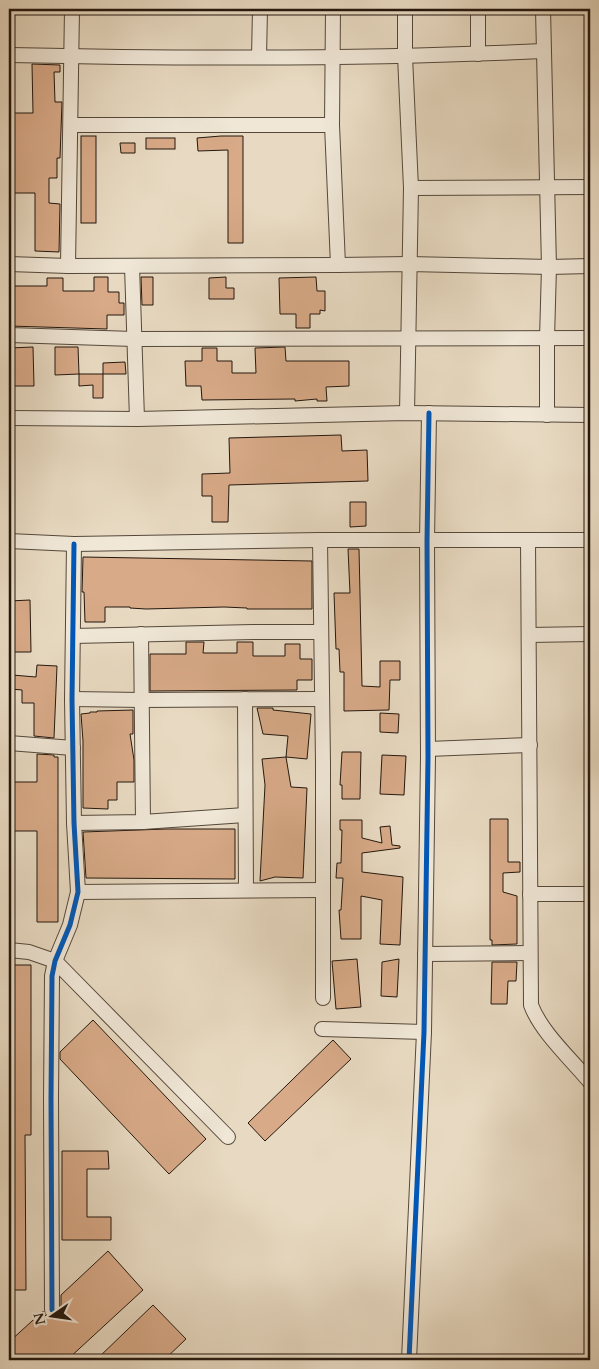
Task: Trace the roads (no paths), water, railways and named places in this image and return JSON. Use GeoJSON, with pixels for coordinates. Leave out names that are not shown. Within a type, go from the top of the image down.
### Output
{"type":"FeatureCollection","features":[{"type":"Feature","properties":{"kind":"street"},"geometry":{"type":"LineString","coordinates":[[68,266],[72,9]]}},
{"type":"Feature","properties":{"kind":"street"},"geometry":{"type":"LineString","coordinates":[[259,58],[260,9]]}},
{"type":"Feature","properties":{"kind":"street"},"geometry":{"type":"LineString","coordinates":[[333,9],[332,125],[338,265]]}},
{"type":"Feature","properties":{"kind":"street"},"geometry":{"type":"LineString","coordinates":[[406,9],[405,56],[410,188],[407,413]]}},
{"type":"Feature","properties":{"kind":"street"},"geometry":{"type":"LineString","coordinates":[[478,9],[478,54]]}},
{"type":"Feature","properties":{"kind":"street"},"geometry":{"type":"LineString","coordinates":[[543,9],[549,267],[547,415]]}},
{"type":"Feature","properties":{"kind":"street"},"geometry":{"type":"LineString","coordinates":[[9,55],[259,58],[405,56],[543,51]]}},
{"type":"Feature","properties":{"kind":"street"},"geometry":{"type":"LineString","coordinates":[[71,125],[332,125]]}},
{"type":"Feature","properties":{"kind":"street"},"geometry":{"type":"LineString","coordinates":[[410,188],[590,187]]}},
{"type":"Feature","properties":{"kind":"street"},"geometry":{"type":"LineString","coordinates":[[9,264],[68,266],[409,264],[590,266]]}},
{"type":"Feature","properties":{"kind":"street"},"geometry":{"type":"LineString","coordinates":[[132,266],[137,419]]}},
{"type":"Feature","properties":{"kind":"street"},"geometry":{"type":"LineString","coordinates":[[9,335],[134,339],[590,338]]}},
{"type":"Feature","properties":{"kind":"street"},"geometry":{"type":"LineString","coordinates":[[9,418],[137,419],[407,413],[590,415]]}},
{"type":"Feature","properties":{"kind":"street"},"geometry":{"type":"LineString","coordinates":[[409,1360],[424,1032],[428,749],[427,541],[429,413]]}},
{"type":"Feature","properties":{"kind":"street"},"geometry":{"type":"LineString","coordinates":[[320,540],[323,763],[323,998]]}},
{"type":"Feature","properties":{"kind":"street"},"geometry":{"type":"LineString","coordinates":[[9,541],[74,544],[320,540],[590,540]]}},
{"type":"Feature","properties":{"kind":"street"},"geometry":{"type":"LineString","coordinates":[[528,540],[531,1005],[543,1028],[590,1082]]}},
{"type":"Feature","properties":{"kind":"street"},"geometry":{"type":"LineString","coordinates":[[52,1310],[52,976],[55,961],[70,925],[78,892],[74,823],[72,698],[74,544]]}},
{"type":"Feature","properties":{"kind":"street"},"geometry":{"type":"LineString","coordinates":[[73,636],[321,632]]}},
{"type":"Feature","properties":{"kind":"street"},"geometry":{"type":"LineString","coordinates":[[141,634],[142,822]]}},
{"type":"Feature","properties":{"kind":"street"},"geometry":{"type":"LineString","coordinates":[[529,635],[590,634]]}},
{"type":"Feature","properties":{"kind":"street"},"geometry":{"type":"LineString","coordinates":[[72,698],[142,700],[321,699]]}},
{"type":"Feature","properties":{"kind":"street"},"geometry":{"type":"LineString","coordinates":[[245,699],[246,890]]}},
{"type":"Feature","properties":{"kind":"street"},"geometry":{"type":"LineString","coordinates":[[9,743],[73,748]]}},
{"type":"Feature","properties":{"kind":"street"},"geometry":{"type":"LineString","coordinates":[[428,749],[530,745]]}},
{"type":"Feature","properties":{"kind":"street"},"geometry":{"type":"LineString","coordinates":[[74,823],[142,822],[245,815]]}},
{"type":"Feature","properties":{"kind":"street"},"geometry":{"type":"LineString","coordinates":[[78,892],[322,890]]}},
{"type":"Feature","properties":{"kind":"street"},"geometry":{"type":"LineString","coordinates":[[530,894],[590,894]]}},
{"type":"Feature","properties":{"kind":"street"},"geometry":{"type":"LineString","coordinates":[[9,950],[29,952],[55,961],[228,1138]]}},
{"type":"Feature","properties":{"kind":"street"},"geometry":{"type":"LineString","coordinates":[[425,954],[530,953]]}},
{"type":"Feature","properties":{"kind":"street"},"geometry":{"type":"LineString","coordinates":[[322,1029],[424,1032]]}}]}
